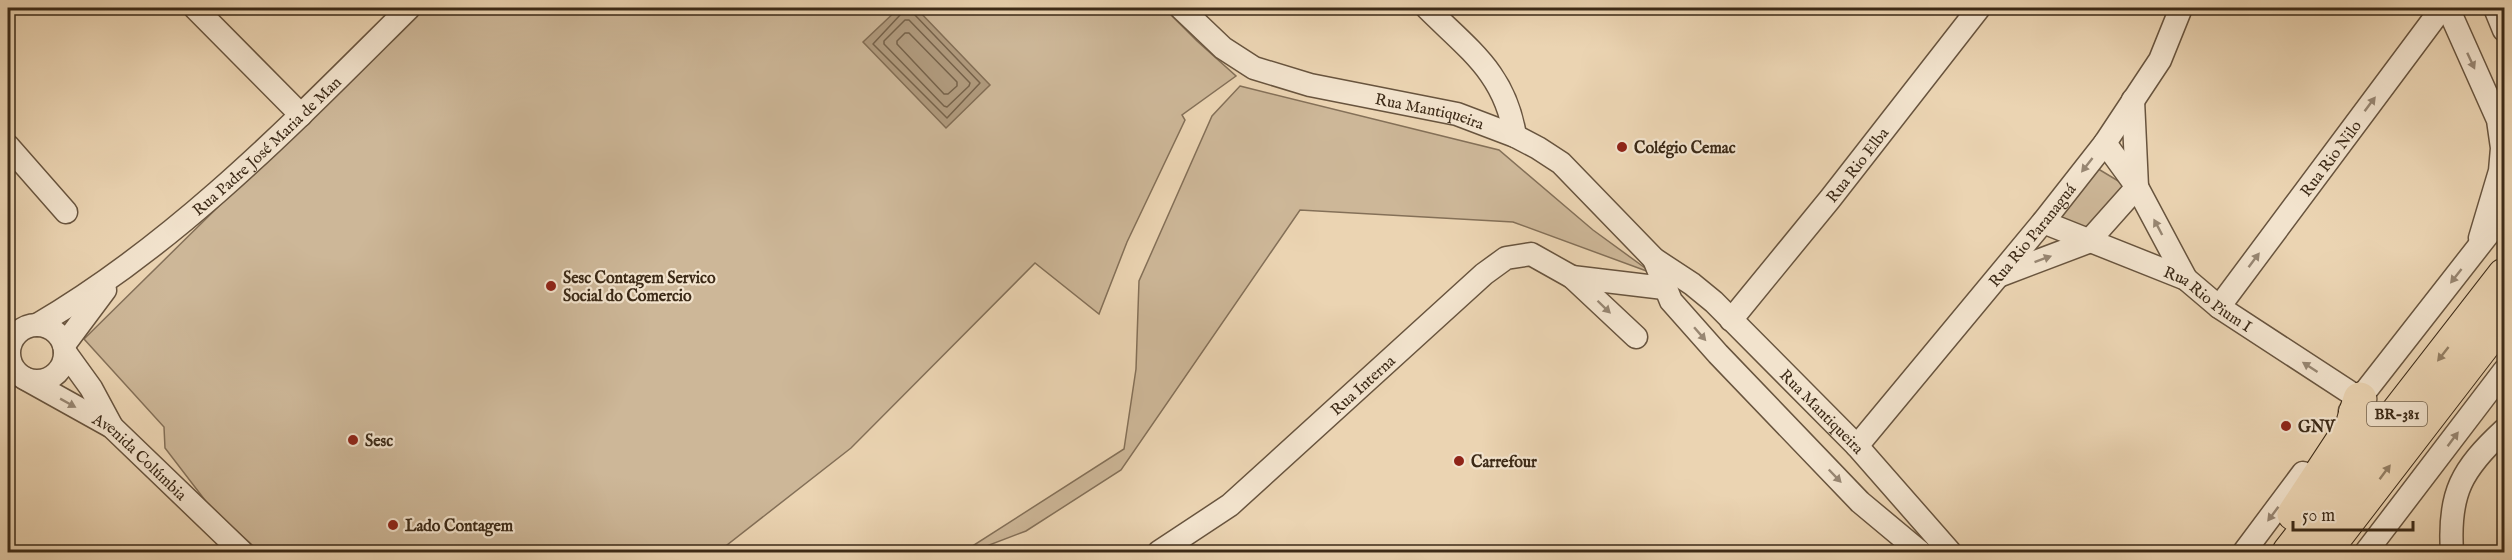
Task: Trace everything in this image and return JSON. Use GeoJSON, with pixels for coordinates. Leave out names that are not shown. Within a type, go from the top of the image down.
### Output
{"type":"FeatureCollection","features":[{"type":"Feature","properties":{"kind":"highway","name":"BR-381"},"geometry":{"type":"LineString","coordinates":[[2289,552],[2505,275]]}},
{"type":"Feature","properties":{"kind":"highway","name":"BR-381"},"geometry":{"type":"LineString","coordinates":[[2324,552],[2505,318]]}},
{"type":"Feature","properties":{"kind":"highway"},"geometry":{"type":"LineString","coordinates":[[2269,552],[2352,426],[2360,399]]}},
{"type":"Feature","properties":{"kind":"street"},"geometry":{"type":"LineString","coordinates":[[195,8],[301,115]]}},
{"type":"Feature","properties":{"kind":"street","name":"Rua Padre José Maria de Man"},"geometry":{"type":"LineString","coordinates":[[22,330],[78,301],[116,274],[247,167],[409,8]]}},
{"type":"Feature","properties":{"kind":"street","name":"Rua Mantiqueira"},"geometry":{"type":"LineString","coordinates":[[1181,8],[1222,48],[1254,68],[1310,85],[1457,114],[1515,136],[1561,163],[1654,259],[1692,284],[1731,320],[1857,446],[1950,552]]}},
{"type":"Feature","properties":{"kind":"street"},"geometry":{"type":"LineString","coordinates":[[1427,8],[1490,72],[1507,101],[1515,136]]}},
{"type":"Feature","properties":{"kind":"street","name":"Rua Rio Elba"},"geometry":{"type":"LineString","coordinates":[[1731,320],[1830,199],[1979,8]]}},
{"type":"Feature","properties":{"kind":"street","name":"Rua Rio Paranaguá"},"geometry":{"type":"LineString","coordinates":[[1857,446],[1999,276],[2105,143],[2160,60],[2181,8]]}},
{"type":"Feature","properties":{"kind":"street","name":"Rua Rio Nilo"},"geometry":{"type":"LineString","coordinates":[[2219,307],[2442,8]]}},
{"type":"Feature","properties":{"kind":"street"},"geometry":{"type":"LineString","coordinates":[[2448,8],[2498,120],[2502,148],[2500,171],[2476,251]]}},
{"type":"Feature","properties":{"kind":"street"},"geometry":{"type":"LineString","coordinates":[[2495,8],[2505,30]]}},
{"type":"Feature","properties":{"kind":"street"},"geometry":{"type":"LineString","coordinates":[[1999,276],[2088,242],[2137,187],[2133,100]]}},
{"type":"Feature","properties":{"kind":"street"},"geometry":{"type":"LineString","coordinates":[[2105,143],[2137,187],[2186,279]]}},
{"type":"Feature","properties":{"kind":"street"},"geometry":{"type":"LineString","coordinates":[[8,146],[66,212]]}},
{"type":"Feature","properties":{"kind":"street","name":"BR-381"},"geometry":{"type":"LineString","coordinates":[[2244,552],[2505,214]]}},
{"type":"Feature","properties":{"kind":"street","name":"Rua Rio Pium I"},"geometry":{"type":"LineString","coordinates":[[2043,222],[2088,242],[2186,279],[2219,307],[2360,399]]}},
{"type":"Feature","properties":{"kind":"street","name":"Rua Interna"},"geometry":{"type":"LineString","coordinates":[[1160,552],[1230,505],[1495,265],[1506,258],[1531,255],[1572,277],[1636,337]]}},
{"type":"Feature","properties":{"kind":"street","name":"Rua Mantiqueira"},"geometry":{"type":"LineString","coordinates":[[1654,259],[1671,301],[1718,354],[1860,502],[1920,552]]}},
{"type":"Feature","properties":{"kind":"street","name":"Rua Padre José Maria de Man"},"geometry":{"type":"LineString","coordinates":[[64,349],[116,274]]}},
{"type":"Feature","properties":{"kind":"street","name":"Rua Interna"},"geometry":{"type":"LineString","coordinates":[[1572,277],[1664,288],[1672,285],[1692,284]]}},
{"type":"Feature","properties":{"kind":"street"},"geometry":{"type":"LineString","coordinates":[[64,349],[63,362],[57,372],[41,381],[16,374],[9,359],[11,342],[22,330],[51,329],[91,388],[112,427]]}},
{"type":"Feature","properties":{"kind":"street"},"geometry":{"type":"LineString","coordinates":[[2366,552],[2505,371]]}},
{"type":"Feature","properties":{"kind":"street","name":"Avenida Colúmbia"},"geometry":{"type":"LineString","coordinates":[[16,374],[112,427],[242,552]]}},
{"type":"Feature","properties":{"kind":"street"},"geometry":{"type":"LineString","coordinates":[[2452,552],[2453,508],[2463,476],[2483,449],[2505,430]]}},
{"type":"Feature","properties":{"kind":"street"},"geometry":{"type":"LineString","coordinates":[[1901,537],[1917,526],[1921,519]]}},
{"type":"Feature","properties":{"kind":"shaded area","name":"Sesc Contagem Servico Social do Comercio"},"geometry":{"type":"Polygon","coordinates":[[[420,8],[1164,8],[1236,76],[1182,115],[1185,120],[1127,242],[1099,314],[1035,263],[851,448],[718,552],[260,552],[211,508],[165,448],[164,427],[84,339],[420,8]]]}},
{"type":"Feature","properties":{"kind":"shaded area"},"geometry":{"type":"Polygon","coordinates":[[[1240,86],[1499,150],[1593,230],[1652,273],[1513,222],[1300,210],[1121,470],[1026,531],[971,552],[963,552],[1124,449],[1136,369],[1139,281],[1212,116],[1240,86]]]}},
{"type":"Feature","properties":{"kind":"shaded area"},"geometry":{"type":"Polygon","coordinates":[[[2095,167],[2125,185],[2086,234],[2056,216],[2095,167]]]}},
{"type":"Feature","properties":{"kind":"water"},"geometry":{"type":"Polygon","coordinates":[[[899,8],[916,8],[990,85],[946,128],[863,42],[899,8]]]}},
{"type":"Feature","properties":{"kind":"place","name":"Colégio Cemac"},"geometry":{"type":"Point","coordinates":[1622,147]}},
{"type":"Feature","properties":{"kind":"place","name":"Sesc Contagem Servico Social do Comercio"},"geometry":{"type":"Point","coordinates":[551,286]}},
{"type":"Feature","properties":{"kind":"place","name":"GNV"},"geometry":{"type":"Point","coordinates":[2286,426]}},
{"type":"Feature","properties":{"kind":"place","name":"Sesc"},"geometry":{"type":"Point","coordinates":[353,440]}},
{"type":"Feature","properties":{"kind":"place","name":"Carrefour"},"geometry":{"type":"Point","coordinates":[1459,461]}},
{"type":"Feature","properties":{"kind":"place","name":"Lado Contagem"},"geometry":{"type":"Point","coordinates":[393,525]}}]}
